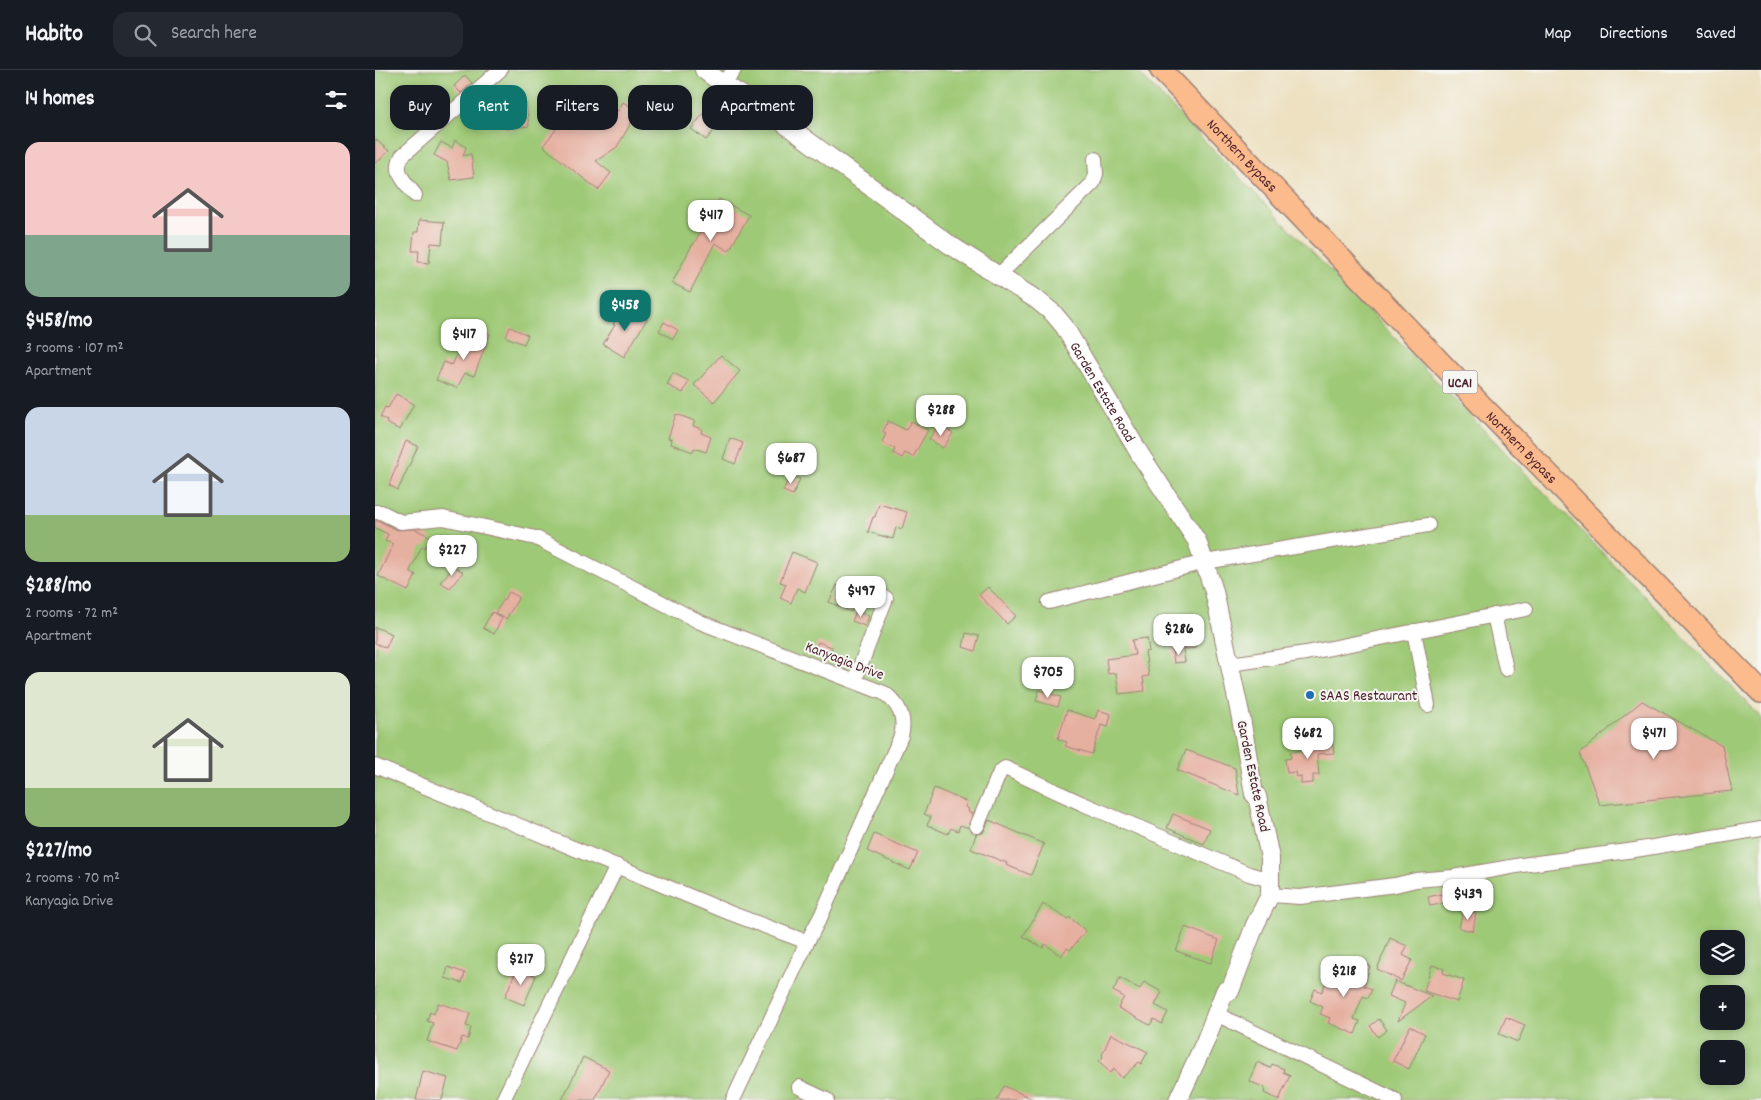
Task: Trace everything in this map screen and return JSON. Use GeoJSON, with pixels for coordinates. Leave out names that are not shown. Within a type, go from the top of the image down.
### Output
{"type":"FeatureCollection","features":[{"type":"Feature","properties":{"kind":"main road","name":"Northern Bypass"},"geometry":{"type":"LineString","coordinates":[[1161,70],[1482,406],[1761,692]]}},
{"type":"Feature","properties":{"kind":"street"},"geometry":{"type":"LineString","coordinates":[[415,195],[398,171],[402,156],[500,70]]}},
{"type":"Feature","properties":{"kind":"street","name":"Garden Estate Road"},"geometry":{"type":"LineString","coordinates":[[704,70],[763,108],[901,211],[1037,300],[1053,313],[1064,326],[1141,456],[1197,541],[1214,591],[1220,627],[1230,664],[1250,763],[1254,794],[1257,796],[1267,838],[1271,873],[1270,895],[1255,925],[1230,991],[1225,991],[1179,1100]]}},
{"type":"Feature","properties":{"kind":"street"},"geometry":{"type":"LineString","coordinates":[[723,84],[734,70]]}},
{"type":"Feature","properties":{"kind":"street"},"geometry":{"type":"LineString","coordinates":[[998,276],[1093,183],[1096,174],[1095,159]]}},
{"type":"Feature","properties":{"kind":"street","name":"Kanyagia Drive"},"geometry":{"type":"LineString","coordinates":[[375,512],[376,510],[401,522],[443,518],[536,538],[700,622],[855,680],[884,693],[890,697],[900,710],[903,717],[903,727],[821,916],[733,1100]]}},
{"type":"Feature","properties":{"kind":"street"},"geometry":{"type":"LineString","coordinates":[[1049,602],[1205,562],[1427,525]]}},
{"type":"Feature","properties":{"kind":"street"},"geometry":{"type":"LineString","coordinates":[[855,680],[886,598]]}},
{"type":"Feature","properties":{"kind":"street"},"geometry":{"type":"LineString","coordinates":[[1230,664],[1306,653],[1526,609]]}},
{"type":"Feature","properties":{"kind":"street"},"geometry":{"type":"LineString","coordinates":[[1494,615],[1506,670]]}},
{"type":"Feature","properties":{"kind":"street"},"geometry":{"type":"LineString","coordinates":[[1414,631],[1428,705]]}},
{"type":"Feature","properties":{"kind":"street"},"geometry":{"type":"LineString","coordinates":[[375,766],[807,942]]}},
{"type":"Feature","properties":{"kind":"street"},"geometry":{"type":"LineString","coordinates":[[977,826],[1000,772],[1005,768],[1249,874],[1263,878],[1271,873]]}},
{"type":"Feature","properties":{"kind":"street"},"geometry":{"type":"LineString","coordinates":[[1270,895],[1300,897],[1395,885],[1416,880],[1453,877],[1761,829]]}},
{"type":"Feature","properties":{"kind":"street"},"geometry":{"type":"LineString","coordinates":[[503,1100],[617,866]]}},
{"type":"Feature","properties":{"kind":"street"},"geometry":{"type":"LineString","coordinates":[[1216,1014],[1395,1100]]}},
{"type":"Feature","properties":{"kind":"street"},"geometry":{"type":"LineString","coordinates":[[799,1087],[827,1100]]}},
{"type":"Feature","properties":{"kind":"green space"},"geometry":{"type":"Polygon","coordinates":[[[375,70],[1136,70],[1761,717],[1761,1100],[375,1100],[375,70]]]}},
{"type":"Feature","properties":{"kind":"building"},"geometry":{"type":"Polygon","coordinates":[[[465,75],[472,83],[470,85],[460,85],[460,92],[454,86],[465,75]]]}},
{"type":"Feature","properties":{"kind":"building"},"geometry":{"type":"Polygon","coordinates":[[[623,102],[628,105],[628,128],[617,147],[596,161],[611,173],[598,190],[543,146],[555,130],[618,130],[618,111],[623,102]]]}},
{"type":"Feature","properties":{"kind":"building"},"geometry":{"type":"Polygon","coordinates":[[[702,115],[702,130],[714,130],[706,140],[692,128],[702,115]]]}},
{"type":"Feature","properties":{"kind":"building"},"geometry":{"type":"Polygon","coordinates":[[[375,139],[389,151],[375,164],[375,139]]]}},
{"type":"Feature","properties":{"kind":"building"},"geometry":{"type":"Polygon","coordinates":[[[455,140],[466,147],[463,156],[471,154],[474,177],[451,180],[447,162],[434,155],[441,142],[452,148],[455,140]]]}},
{"type":"Feature","properties":{"kind":"building"},"geometry":{"type":"Polygon","coordinates":[[[719,199],[749,215],[729,251],[715,243],[690,292],[672,283],[719,199]]]}},
{"type":"Feature","properties":{"kind":"building"},"geometry":{"type":"Polygon","coordinates":[[[419,220],[444,222],[442,244],[431,243],[429,263],[418,262],[419,251],[412,251],[414,232],[418,232],[419,220]]]}},
{"type":"Feature","properties":{"kind":"building"},"geometry":{"type":"Polygon","coordinates":[[[628,307],[647,319],[624,357],[603,344],[615,325],[613,324],[618,315],[622,317],[628,307]]]}},
{"type":"Feature","properties":{"kind":"building"},"geometry":{"type":"Polygon","coordinates":[[[664,322],[678,330],[673,339],[659,331],[664,322]]]}},
{"type":"Feature","properties":{"kind":"building"},"geometry":{"type":"Polygon","coordinates":[[[510,327],[528,335],[524,344],[506,337],[510,327]]]}},
{"type":"Feature","properties":{"kind":"building"},"geometry":{"type":"Polygon","coordinates":[[[480,330],[490,334],[474,376],[465,373],[457,388],[436,380],[444,362],[452,365],[466,337],[476,341],[480,330]]]}},
{"type":"Feature","properties":{"kind":"building"},"geometry":{"type":"Polygon","coordinates":[[[721,355],[740,371],[714,402],[694,385],[721,355]]]}},
{"type":"Feature","properties":{"kind":"building"},"geometry":{"type":"Polygon","coordinates":[[[673,373],[689,381],[683,393],[667,385],[673,373]]]}},
{"type":"Feature","properties":{"kind":"building"},"geometry":{"type":"Polygon","coordinates":[[[396,394],[414,404],[400,430],[386,423],[387,420],[380,417],[385,407],[388,408],[396,394]]]}},
{"type":"Feature","properties":{"kind":"building"},"geometry":{"type":"Polygon","coordinates":[[[676,414],[695,421],[693,426],[702,429],[701,433],[711,437],[706,452],[694,448],[693,452],[671,444],[672,439],[668,438],[676,414]]]}},
{"type":"Feature","properties":{"kind":"building"},"geometry":{"type":"Polygon","coordinates":[[[888,421],[906,430],[911,421],[928,430],[913,457],[905,453],[902,458],[893,453],[895,449],[882,442],[886,434],[883,432],[888,421]]]}},
{"type":"Feature","properties":{"kind":"building"},"geometry":{"type":"Polygon","coordinates":[[[945,428],[953,433],[943,448],[929,439],[936,429],[942,433],[945,428]]]}},
{"type":"Feature","properties":{"kind":"building"},"geometry":{"type":"Polygon","coordinates":[[[730,438],[743,443],[735,464],[723,459],[730,438]]]}},
{"type":"Feature","properties":{"kind":"building"},"geometry":{"type":"Polygon","coordinates":[[[406,441],[418,446],[398,490],[389,485],[406,441]]]}},
{"type":"Feature","properties":{"kind":"building"},"geometry":{"type":"Polygon","coordinates":[[[790,475],[800,479],[793,495],[783,491],[790,475]]]}},
{"type":"Feature","properties":{"kind":"building"},"geometry":{"type":"Polygon","coordinates":[[[879,504],[907,512],[902,529],[896,527],[893,539],[868,532],[879,504]]]}},
{"type":"Feature","properties":{"kind":"building"},"geometry":{"type":"Polygon","coordinates":[[[375,521],[398,530],[415,529],[431,537],[425,548],[422,546],[410,571],[416,575],[408,591],[378,576],[393,544],[385,541],[388,534],[375,528],[375,521]]]}},
{"type":"Feature","properties":{"kind":"building"},"geometry":{"type":"Polygon","coordinates":[[[792,552],[817,562],[805,592],[797,588],[791,603],[780,598],[786,584],[780,582],[792,552]]]}},
{"type":"Feature","properties":{"kind":"building"},"geometry":{"type":"Polygon","coordinates":[[[454,567],[463,572],[450,588],[440,582],[454,567]]]}},
{"type":"Feature","properties":{"kind":"building"},"geometry":{"type":"Polygon","coordinates":[[[837,585],[845,589],[847,585],[861,592],[851,612],[829,602],[837,585]]]}},
{"type":"Feature","properties":{"kind":"building"},"geometry":{"type":"Polygon","coordinates":[[[988,587],[1016,616],[1007,624],[979,595],[988,587]]]}},
{"type":"Feature","properties":{"kind":"building"},"geometry":{"type":"Polygon","coordinates":[[[509,592],[519,597],[506,619],[495,613],[509,592]]]}},
{"type":"Feature","properties":{"kind":"building"},"geometry":{"type":"Polygon","coordinates":[[[856,611],[869,616],[865,626],[852,621],[856,611]]]}},
{"type":"Feature","properties":{"kind":"building"},"geometry":{"type":"Polygon","coordinates":[[[492,612],[502,618],[494,634],[483,628],[492,612]]]}},
{"type":"Feature","properties":{"kind":"building"},"geometry":{"type":"Polygon","coordinates":[[[1193,626],[1196,648],[1186,649],[1182,627],[1193,626]]]}},
{"type":"Feature","properties":{"kind":"building"},"geometry":{"type":"Polygon","coordinates":[[[375,627],[392,634],[386,648],[375,643],[375,627]]]}},
{"type":"Feature","properties":{"kind":"building"},"geometry":{"type":"Polygon","coordinates":[[[966,633],[979,636],[975,651],[963,647],[966,633]]]}},
{"type":"Feature","properties":{"kind":"building"},"geometry":{"type":"Polygon","coordinates":[[[1147,638],[1149,651],[1145,652],[1149,676],[1143,677],[1145,691],[1119,694],[1116,673],[1108,674],[1106,659],[1135,655],[1132,640],[1147,638]]]}},
{"type":"Feature","properties":{"kind":"building"},"geometry":{"type":"Polygon","coordinates":[[[818,642],[832,647],[829,657],[814,652],[818,642]]]}},
{"type":"Feature","properties":{"kind":"building"},"geometry":{"type":"Polygon","coordinates":[[[1183,648],[1185,662],[1174,663],[1172,649],[1183,648]]]}},
{"type":"Feature","properties":{"kind":"building"},"geometry":{"type":"Polygon","coordinates":[[[1039,690],[1061,697],[1058,707],[1036,701],[1039,690]]]}},
{"type":"Feature","properties":{"kind":"building"},"geometry":{"type":"Polygon","coordinates":[[[1642,701],[1722,746],[1732,791],[1600,805],[1580,753],[1642,701]]]}},
{"type":"Feature","properties":{"kind":"building"},"geometry":{"type":"Polygon","coordinates":[[[1067,710],[1095,719],[1098,710],[1111,714],[1108,727],[1101,725],[1092,754],[1065,746],[1067,742],[1058,739],[1067,710]]]}},
{"type":"Feature","properties":{"kind":"building"},"geometry":{"type":"Polygon","coordinates":[[[1332,739],[1334,753],[1317,754],[1319,775],[1313,775],[1313,783],[1301,784],[1301,776],[1296,777],[1295,772],[1287,773],[1285,759],[1291,758],[1290,752],[1303,750],[1303,745],[1322,743],[1322,740],[1332,739]]]}},
{"type":"Feature","properties":{"kind":"building"},"geometry":{"type":"Polygon","coordinates":[[[1186,750],[1235,768],[1239,795],[1177,770],[1186,750]]]}},
{"type":"Feature","properties":{"kind":"building"},"geometry":{"type":"Polygon","coordinates":[[[934,788],[967,802],[965,807],[969,809],[968,812],[973,814],[969,828],[960,825],[958,831],[951,828],[948,834],[927,825],[931,817],[924,814],[934,788]]]}},
{"type":"Feature","properties":{"kind":"building"},"geometry":{"type":"Polygon","coordinates":[[[1173,814],[1210,829],[1204,844],[1167,828],[1173,814]]]}},
{"type":"Feature","properties":{"kind":"building"},"geometry":{"type":"Polygon","coordinates":[[[989,820],[1044,844],[1031,875],[971,849],[976,834],[983,833],[989,820]]]}},
{"type":"Feature","properties":{"kind":"building"},"geometry":{"type":"Polygon","coordinates":[[[874,834],[918,853],[910,870],[867,851],[874,834]]]}},
{"type":"Feature","properties":{"kind":"building"},"geometry":{"type":"Polygon","coordinates":[[[1455,891],[1457,901],[1430,906],[1428,897],[1455,891]]]}},
{"type":"Feature","properties":{"kind":"building"},"geometry":{"type":"Polygon","coordinates":[[[1043,904],[1067,919],[1069,917],[1086,931],[1070,950],[1067,948],[1061,956],[1045,944],[1043,948],[1023,936],[1043,904]]]}},
{"type":"Feature","properties":{"kind":"building"},"geometry":{"type":"Polygon","coordinates":[[[1463,910],[1476,913],[1473,931],[1459,928],[1463,910]]]}},
{"type":"Feature","properties":{"kind":"building"},"geometry":{"type":"Polygon","coordinates":[[[1185,927],[1219,940],[1211,963],[1176,951],[1185,927]]]}},
{"type":"Feature","properties":{"kind":"building"},"geometry":{"type":"Polygon","coordinates":[[[1390,938],[1407,946],[1403,955],[1412,960],[1401,981],[1377,969],[1390,938]]]}},
{"type":"Feature","properties":{"kind":"building"},"geometry":{"type":"Polygon","coordinates":[[[1356,961],[1370,966],[1364,986],[1372,989],[1368,998],[1363,996],[1354,1019],[1360,1021],[1355,1034],[1328,1023],[1330,1018],[1320,1014],[1323,1007],[1310,1001],[1315,989],[1322,992],[1327,980],[1330,981],[1333,974],[1350,980],[1356,961]]]}},
{"type":"Feature","properties":{"kind":"building"},"geometry":{"type":"Polygon","coordinates":[[[1432,965],[1444,969],[1443,973],[1464,980],[1457,1002],[1424,991],[1432,965]]]}},
{"type":"Feature","properties":{"kind":"building"},"geometry":{"type":"Polygon","coordinates":[[[448,967],[465,973],[462,983],[445,978],[448,967]]]}},
{"type":"Feature","properties":{"kind":"building"},"geometry":{"type":"Polygon","coordinates":[[[517,968],[536,976],[524,1005],[505,997],[517,968]]]}},
{"type":"Feature","properties":{"kind":"building"},"geometry":{"type":"Polygon","coordinates":[[[1120,978],[1140,989],[1144,982],[1162,992],[1155,1005],[1168,1012],[1162,1024],[1154,1019],[1150,1025],[1118,1008],[1124,997],[1113,991],[1120,978]]]}},
{"type":"Feature","properties":{"kind":"building"},"geometry":{"type":"Polygon","coordinates":[[[1395,981],[1432,996],[1398,1021],[1405,1003],[1389,996],[1395,981]]]}},
{"type":"Feature","properties":{"kind":"building"},"geometry":{"type":"Polygon","coordinates":[[[438,1003],[470,1013],[466,1026],[471,1027],[468,1039],[462,1037],[457,1051],[427,1041],[433,1023],[427,1021],[430,1012],[434,1014],[438,1003]]]}},
{"type":"Feature","properties":{"kind":"building"},"geometry":{"type":"Polygon","coordinates":[[[1506,1017],[1525,1025],[1518,1042],[1499,1034],[1506,1017]]]}},
{"type":"Feature","properties":{"kind":"building"},"geometry":{"type":"Polygon","coordinates":[[[1379,1019],[1387,1030],[1378,1037],[1370,1026],[1379,1019]]]}},
{"type":"Feature","properties":{"kind":"building"},"geometry":{"type":"Polygon","coordinates":[[[1410,1026],[1425,1034],[1409,1069],[1393,1061],[1410,1026]]]}},
{"type":"Feature","properties":{"kind":"building"},"geometry":{"type":"Polygon","coordinates":[[[1111,1034],[1148,1052],[1141,1064],[1139,1062],[1122,1078],[1114,1069],[1110,1073],[1099,1061],[1103,1057],[1102,1055],[1111,1034]]]}},
{"type":"Feature","properties":{"kind":"building"},"geometry":{"type":"Polygon","coordinates":[[[583,1057],[609,1070],[595,1100],[562,1100],[583,1057]]]}},
{"type":"Feature","properties":{"kind":"building"},"geometry":{"type":"Polygon","coordinates":[[[1257,1062],[1270,1068],[1272,1064],[1284,1069],[1283,1072],[1290,1075],[1279,1100],[1264,1093],[1265,1088],[1249,1081],[1257,1062]]]}},
{"type":"Feature","properties":{"kind":"building"},"geometry":{"type":"Polygon","coordinates":[[[423,1071],[448,1078],[442,1100],[416,1100],[423,1071]]]}},
{"type":"Feature","properties":{"kind":"building"},"geometry":{"type":"Polygon","coordinates":[[[1004,1086],[1035,1100],[997,1100],[1004,1086]]]}},
{"type":"Feature","properties":{"kind":"place","name":"SAAS Restaurant"},"geometry":{"type":"Point","coordinates":[1310,695]}}]}
